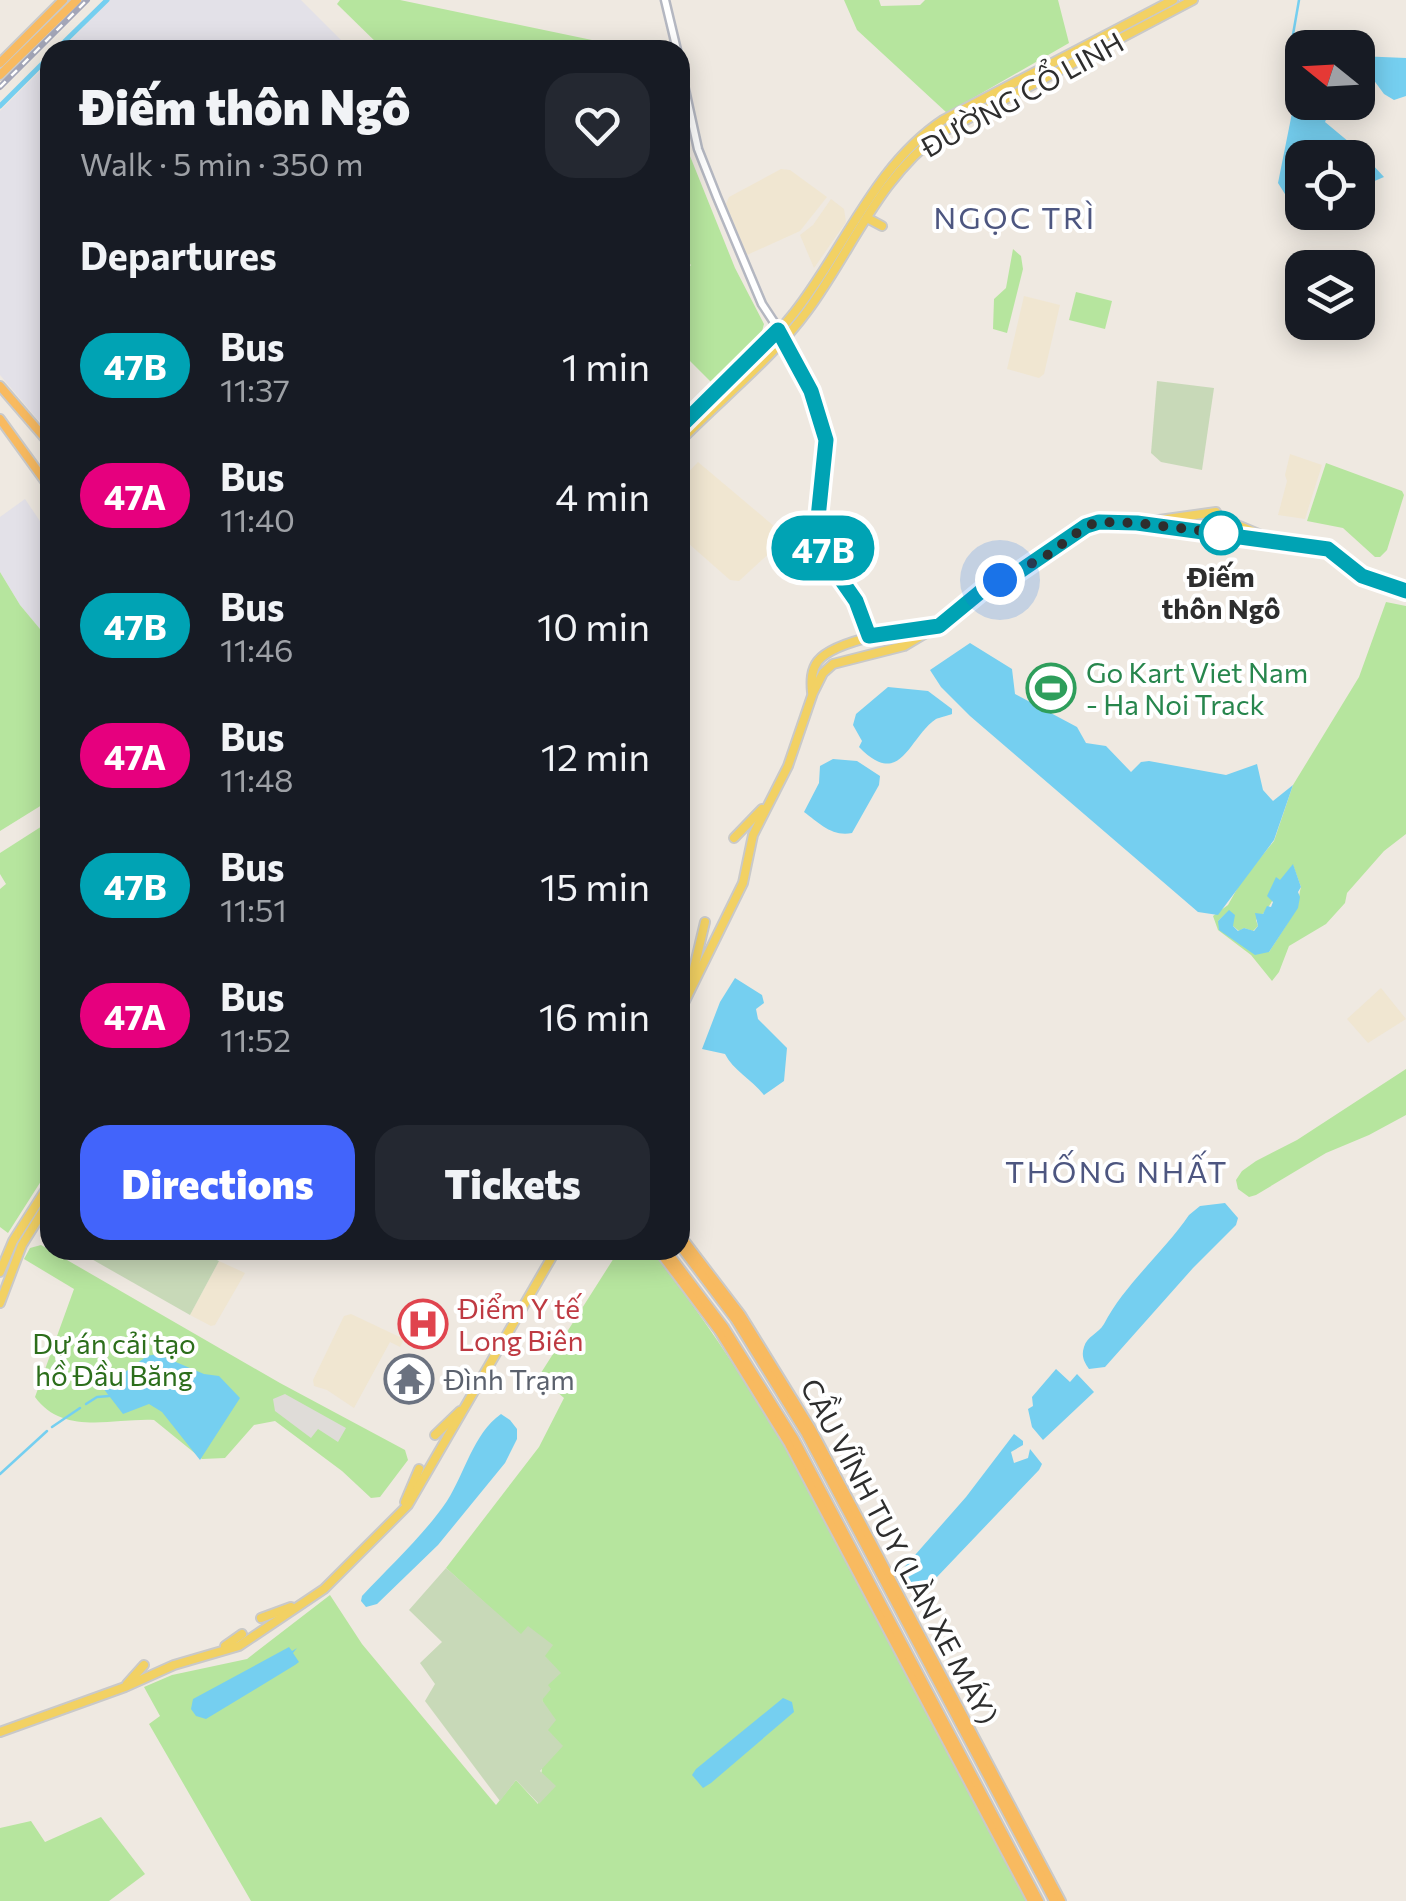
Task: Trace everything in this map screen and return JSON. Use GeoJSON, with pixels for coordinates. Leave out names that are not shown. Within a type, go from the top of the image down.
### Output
{"type":"FeatureCollection","features":[{"type":"Feature","properties":{"kind":"highway"},"geometry":{"type":"LineString","coordinates":[[0,62],[63,0]]}},
{"type":"Feature","properties":{"kind":"highway"},"geometry":{"type":"LineString","coordinates":[[0,75],[76,0]]}},
{"type":"Feature","properties":{"kind":"highway"},"geometry":{"type":"LineString","coordinates":[[0,386],[40,432]]}},
{"type":"Feature","properties":{"kind":"highway"},"geometry":{"type":"LineString","coordinates":[[0,419],[40,474]]}},
{"type":"Feature","properties":{"kind":"highway","name":"CẦU VĨNH TUY (LÀN XE MÁY)"},"geometry":{"type":"LineString","coordinates":[[690,1249],[740,1316],[804,1416],[1058,1901]]}},
{"type":"Feature","properties":{"kind":"highway"},"geometry":{"type":"LineString","coordinates":[[690,1259],[735,1319],[806,1434],[1058,1901]]}},
{"type":"Feature","properties":{"kind":"highway","name":"CẦU VĨNH TUY (LÀN XE MÁY)"},"geometry":{"type":"LineString","coordinates":[[666,1260],[719,1330],[789,1444],[1035,1901]]}},
{"type":"Feature","properties":{"kind":"highway"},"geometry":{"type":"LineString","coordinates":[[674,1260],[724,1327],[795,1440],[1035,1901]]}},
{"type":"Feature","properties":{"kind":"main road"},"geometry":{"type":"LineString","coordinates":[[665,0],[675,40]]}},
{"type":"Feature","properties":{"kind":"main road","name":"ĐƯỜNG CỔ LINH"},"geometry":{"type":"LineString","coordinates":[[690,417],[803,301],[892,166],[927,131],[1173,0]]}},
{"type":"Feature","properties":{"kind":"main road","name":"ĐƯỜNG CỔ LINH"},"geometry":{"type":"LineString","coordinates":[[690,431],[784,339],[810,308],[899,170],[940,133],[1193,0]]}},
{"type":"Feature","properties":{"kind":"main road"},"geometry":{"type":"LineString","coordinates":[[690,113],[698,149],[751,280],[811,391],[826,440],[818,518],[824,555],[856,601],[869,636]]}},
{"type":"Feature","properties":{"kind":"main road"},"geometry":{"type":"LineString","coordinates":[[868,218],[882,226]]}},
{"type":"Feature","properties":{"kind":"main road"},"geometry":{"type":"LineString","coordinates":[[1137,523],[1216,512],[1218,517],[1274,540]]}},
{"type":"Feature","properties":{"kind":"main road"},"geometry":{"type":"LineString","coordinates":[[812,693],[833,664],[892,650],[939,626],[990,584],[1046,556],[1086,526],[1099,522],[1137,523],[1333,550],[1362,576],[1406,591]]}},
{"type":"Feature","properties":{"kind":"main road"},"geometry":{"type":"LineString","coordinates":[[690,991],[744,882],[753,834],[797,752],[819,660],[869,636],[939,626]]}},
{"type":"Feature","properties":{"kind":"main road"},"geometry":{"type":"LineString","coordinates":[[734,838],[768,804]]}},
{"type":"Feature","properties":{"kind":"main road"},"geometry":{"type":"LineString","coordinates":[[690,986],[705,922]]}},
{"type":"Feature","properties":{"kind":"main road"},"geometry":{"type":"LineString","coordinates":[[0,1272],[13,1240],[40,1199]]}},
{"type":"Feature","properties":{"kind":"main road"},"geometry":{"type":"LineString","coordinates":[[0,1304],[22,1245],[40,1216]]}},
{"type":"Feature","properties":{"kind":"main road"},"geometry":{"type":"LineString","coordinates":[[202,1656],[239,1646],[324,1588],[398,1518],[550,1260]]}},
{"type":"Feature","properties":{"kind":"main road"},"geometry":{"type":"LineString","coordinates":[[435,1435],[470,1400]]}},
{"type":"Feature","properties":{"kind":"main road"},"geometry":{"type":"LineString","coordinates":[[398,1518],[419,1469]]}},
{"type":"Feature","properties":{"kind":"main road"},"geometry":{"type":"LineString","coordinates":[[261,1618],[309,1598]]}},
{"type":"Feature","properties":{"kind":"main road"},"geometry":{"type":"LineString","coordinates":[[0,1732],[202,1656],[242,1634]]}},
{"type":"Feature","properties":{"kind":"main road"},"geometry":{"type":"LineString","coordinates":[[125,1687],[144,1665]]}},
{"type":"Feature","properties":{"kind":"shaded area"},"geometry":{"type":"Polygon","coordinates":[[[110,0],[301,0],[341,40],[71,40],[110,0]]]}},
{"type":"Feature","properties":{"kind":"shaded area"},"geometry":{"type":"Polygon","coordinates":[[[40,71],[40,422],[0,375],[0,111],[40,71]]]}},
{"type":"Feature","properties":{"kind":"shaded area"},"geometry":{"type":"Polygon","coordinates":[[[781,169],[790,170],[827,197],[800,231],[747,255],[726,204],[729,197],[781,169]]]}},
{"type":"Feature","properties":{"kind":"shaded area"},"geometry":{"type":"Polygon","coordinates":[[[831,199],[844,209],[846,222],[814,268],[800,235],[813,225],[831,199]]]}},
{"type":"Feature","properties":{"kind":"shaded area"},"geometry":{"type":"Polygon","coordinates":[[[1024,296],[1060,305],[1044,374],[1039,378],[1007,369],[1024,296]]]}},
{"type":"Feature","properties":{"kind":"shaded area"},"geometry":{"type":"Polygon","coordinates":[[[1290,454],[1322,465],[1305,519],[1278,515],[1290,454]]]}},
{"type":"Feature","properties":{"kind":"shaded area"},"geometry":{"type":"Polygon","coordinates":[[[698,462],[787,537],[739,581],[730,580],[690,545],[690,470],[698,462]]]}},
{"type":"Feature","properties":{"kind":"shaded area"},"geometry":{"type":"Polygon","coordinates":[[[25,499],[40,521],[40,629],[0,572],[0,517],[25,499]]]}},
{"type":"Feature","properties":{"kind":"shaded area"},"geometry":{"type":"Polygon","coordinates":[[[1381,988],[1406,1019],[1368,1043],[1347,1019],[1381,988]]]}},
{"type":"Feature","properties":{"kind":"shaded area"},"geometry":{"type":"Polygon","coordinates":[[[219,1261],[245,1273],[211,1326],[190,1315],[219,1261]]]}},
{"type":"Feature","properties":{"kind":"shaded area"},"geometry":{"type":"Polygon","coordinates":[[[351,1314],[404,1339],[400,1347],[390,1342],[354,1408],[314,1386],[313,1380],[344,1316],[351,1314]]]}},
{"type":"Feature","properties":{"kind":"shaded area"},"geometry":{"type":"Polygon","coordinates":[[[285,1394],[346,1428],[338,1442],[318,1429],[311,1438],[275,1411],[273,1399],[285,1394]]]}},
{"type":"Feature","properties":{"kind":"green space"},"geometry":{"type":"Polygon","coordinates":[[[340,0],[400,0],[592,40],[374,40],[337,4],[340,0]]]}},
{"type":"Feature","properties":{"kind":"green space"},"geometry":{"type":"Polygon","coordinates":[[[844,0],[879,0],[881,6],[920,5],[925,0],[1058,0],[1069,43],[947,113],[857,30],[844,0]]]}},
{"type":"Feature","properties":{"kind":"green space"},"geometry":{"type":"Polygon","coordinates":[[[690,156],[735,268],[764,324],[761,335],[712,383],[690,361],[690,156]]]}},
{"type":"Feature","properties":{"kind":"green space"},"geometry":{"type":"Polygon","coordinates":[[[1013,249],[1021,256],[1023,269],[1007,333],[993,329],[994,299],[1006,288],[1013,249]]]}},
{"type":"Feature","properties":{"kind":"green space"},"geometry":{"type":"Polygon","coordinates":[[[1076,292],[1112,301],[1105,329],[1069,320],[1076,292]]]}},
{"type":"Feature","properties":{"kind":"green space"},"geometry":{"type":"Polygon","coordinates":[[[1157,381],[1214,388],[1202,470],[1161,462],[1151,453],[1157,381]]]}},
{"type":"Feature","properties":{"kind":"green space"},"geometry":{"type":"Polygon","coordinates":[[[1326,463],[1402,491],[1387,550],[1380,557],[1375,557],[1343,528],[1307,521],[1326,463]]]}},
{"type":"Feature","properties":{"kind":"green space"},"geometry":{"type":"Polygon","coordinates":[[[0,572],[40,629],[40,806],[0,831],[0,572]]]}},
{"type":"Feature","properties":{"kind":"green space"},"geometry":{"type":"Polygon","coordinates":[[[1386,602],[1406,606],[1406,834],[1384,851],[1326,924],[1289,946],[1272,981],[1251,955],[1218,930],[1213,916],[1228,905],[1242,880],[1274,841],[1293,785],[1359,677],[1386,602]],[[1293,865],[1268,908],[1256,920],[1258,926],[1253,931],[1239,931],[1233,926],[1229,911],[1218,921],[1240,943],[1269,952],[1297,908],[1301,887],[1293,865]]]}},
{"type":"Feature","properties":{"kind":"green space"},"geometry":{"type":"Polygon","coordinates":[[[40,827],[40,1183],[8,1233],[0,1227],[0,889],[6,884],[0,874],[0,853],[40,827]]]}},
{"type":"Feature","properties":{"kind":"green space"},"geometry":{"type":"Polygon","coordinates":[[[1406,1069],[1406,1115],[1326,1153],[1256,1195],[1249,1197],[1238,1189],[1236,1180],[1256,1161],[1297,1140],[1406,1069]]]}},
{"type":"Feature","properties":{"kind":"green space","name":"Dự án cải tạo hồ Đầu Băng"},"geometry":{"type":"Polygon","coordinates":[[[40,1245],[40,1260],[67,1260],[405,1450],[408,1460],[380,1497],[371,1498],[275,1421],[254,1425],[225,1458],[202,1459],[154,1420],[90,1422],[60,1417],[35,1397],[74,1289],[24,1259],[30,1248],[40,1245]]]}},
{"type":"Feature","properties":{"kind":"green space"},"geometry":{"type":"Polygon","coordinates":[[[93,1260],[219,1261],[190,1315],[93,1260]]]}},
{"type":"Feature","properties":{"kind":"green space"},"geometry":{"type":"Polygon","coordinates":[[[613,1260],[658,1260],[759,1404],[807,1485],[1027,1901],[251,1901],[149,1724],[160,1716],[144,1687],[172,1675],[247,1659],[330,1595],[362,1644],[496,1805],[516,1780],[538,1804],[546,1734],[542,1700],[547,1686],[544,1656],[446,1568],[539,1447],[564,1398],[539,1376],[613,1260]]]}},
{"type":"Feature","properties":{"kind":"green space"},"geometry":{"type":"Polygon","coordinates":[[[446,1568],[521,1634],[528,1626],[553,1645],[545,1656],[561,1673],[548,1685],[551,1689],[542,1700],[556,1720],[548,1730],[563,1746],[540,1771],[556,1786],[539,1804],[516,1780],[500,1801],[425,1701],[435,1684],[420,1663],[442,1642],[409,1610],[446,1568]]]}},
{"type":"Feature","properties":{"kind":"green space"},"geometry":{"type":"Polygon","coordinates":[[[101,1817],[145,1874],[109,1901],[0,1901],[0,1828],[31,1821],[45,1842],[101,1817]]]}},
{"type":"Feature","properties":{"kind":"water"},"geometry":{"type":"Polygon","coordinates":[[[1375,57],[1406,58],[1406,96],[1394,100],[1375,82],[1375,57]]]}},
{"type":"Feature","properties":{"kind":"water"},"geometry":{"type":"Polygon","coordinates":[[[1291,120],[1326,120],[1347,140],[1287,140],[1291,120]]]}},
{"type":"Feature","properties":{"kind":"water"},"geometry":{"type":"Polygon","coordinates":[[[1285,148],[1285,194],[1278,183],[1285,148]]]}},
{"type":"Feature","properties":{"kind":"water"},"geometry":{"type":"Polygon","coordinates":[[[970,643],[1012,669],[1015,694],[1077,727],[1086,743],[1106,746],[1131,772],[1141,762],[1149,761],[1226,775],[1257,764],[1263,790],[1273,801],[1293,785],[1274,840],[1218,915],[1198,912],[941,687],[930,670],[970,643]]]}},
{"type":"Feature","properties":{"kind":"water"},"geometry":{"type":"Polygon","coordinates":[[[888,687],[928,691],[952,709],[952,714],[936,719],[903,756],[885,763],[859,747],[862,741],[853,725],[856,714],[888,687]]]}},
{"type":"Feature","properties":{"kind":"water"},"geometry":{"type":"Polygon","coordinates":[[[833,759],[857,761],[880,776],[879,785],[852,833],[832,831],[804,812],[819,783],[820,766],[833,759]]]}},
{"type":"Feature","properties":{"kind":"water"},"geometry":{"type":"Polygon","coordinates":[[[1293,864],[1301,887],[1298,908],[1269,952],[1255,955],[1219,930],[1218,921],[1229,910],[1235,915],[1233,926],[1238,931],[1254,931],[1258,926],[1255,913],[1263,914],[1267,906],[1271,907],[1273,902],[1267,896],[1276,877],[1280,880],[1293,864]]]}},
{"type":"Feature","properties":{"kind":"water"},"geometry":{"type":"Polygon","coordinates":[[[735,978],[762,995],[764,1003],[756,1009],[758,1019],[787,1048],[784,1081],[764,1095],[725,1054],[702,1049],[720,1002],[735,978]]]}},
{"type":"Feature","properties":{"kind":"water"},"geometry":{"type":"Polygon","coordinates":[[[1225,1203],[1238,1218],[1236,1225],[1105,1367],[1089,1369],[1083,1356],[1085,1343],[1102,1327],[1133,1282],[1189,1215],[1200,1206],[1225,1203]]]}},
{"type":"Feature","properties":{"kind":"water"},"geometry":{"type":"Polygon","coordinates":[[[157,1354],[204,1374],[219,1376],[240,1398],[200,1460],[162,1412],[149,1404],[123,1414],[103,1388],[147,1356],[157,1354]]]}},
{"type":"Feature","properties":{"kind":"water"},"geometry":{"type":"Polygon","coordinates":[[[1056,1369],[1070,1382],[1077,1374],[1094,1392],[1043,1440],[1032,1427],[1028,1409],[1033,1406],[1032,1397],[1056,1369]]]}},
{"type":"Feature","properties":{"kind":"water"},"geometry":{"type":"Polygon","coordinates":[[[501,1414],[517,1429],[517,1439],[505,1463],[438,1545],[377,1604],[366,1607],[362,1596],[438,1514],[476,1443],[501,1414]]]}},
{"type":"Feature","properties":{"kind":"water"},"geometry":{"type":"Polygon","coordinates":[[[1014,1434],[1023,1445],[1011,1452],[1014,1463],[1028,1458],[1030,1449],[1042,1464],[1039,1470],[936,1578],[917,1593],[913,1591],[901,1571],[966,1497],[1014,1434]]]}},
{"type":"Feature","properties":{"kind":"water"},"geometry":{"type":"Polygon","coordinates":[[[289,1647],[292,1651],[297,1648],[293,1653],[299,1662],[295,1665],[206,1719],[196,1716],[191,1709],[193,1699],[289,1647]]]}},
{"type":"Feature","properties":{"kind":"water"},"geometry":{"type":"Polygon","coordinates":[[[783,1698],[792,1702],[794,1712],[703,1788],[692,1775],[696,1769],[783,1698]]]}},
{"type":"Feature","properties":{"kind":"waterway"},"geometry":{"type":"LineString","coordinates":[[66,40],[107,0]]}},
{"type":"Feature","properties":{"kind":"waterway"},"geometry":{"type":"LineString","coordinates":[[1294,30],[1299,0]]}},
{"type":"Feature","properties":{"kind":"waterway"},"geometry":{"type":"LineString","coordinates":[[0,106],[40,66]]}},
{"type":"Feature","properties":{"kind":"waterway"},"geometry":{"type":"LineString","coordinates":[[86,1404],[109,1396]]}},
{"type":"Feature","properties":{"kind":"waterway"},"geometry":{"type":"LineString","coordinates":[[52,1427],[80,1408]]}},
{"type":"Feature","properties":{"kind":"waterway"},"geometry":{"type":"LineString","coordinates":[[0,1474],[47,1431]]}},
{"type":"Feature","properties":{"kind":"railway"},"geometry":{"type":"LineString","coordinates":[[47,40],[87,0]]}},
{"type":"Feature","properties":{"kind":"railway"},"geometry":{"type":"LineString","coordinates":[[0,87],[40,47]]}},
{"type":"Feature","properties":{"kind":"bus line","name":"47B"},"geometry":{"type":"LineString","coordinates":[[690,417],[778,330],[811,391],[826,440],[818,518],[824,555],[860,607],[869,636],[939,626],[990,584],[1020,571],[1086,526],[1099,522],[1137,523],[1333,550],[1362,576],[1406,591]]}},
{"type":"Feature","properties":{"kind":"place","name":"Điếm thôn Ngô"},"geometry":{"type":"Point","coordinates":[1221,533]}},
{"type":"Feature","properties":{"kind":"place","name":"Go Kart Viet Nam - Ha Noi Track"},"geometry":{"type":"Point","coordinates":[1051,688]}},
{"type":"Feature","properties":{"kind":"place","name":"Điểm Y tế Long Biên"},"geometry":{"type":"Point","coordinates":[423,1324]}},
{"type":"Feature","properties":{"kind":"place","name":"Đình Trạm"},"geometry":{"type":"Point","coordinates":[409,1379]}},
{"type":"Feature","properties":{"kind":"district","name":"NGỌC TRÌ"},"geometry":{"type":"Point","coordinates":[1015,216]}},
{"type":"Feature","properties":{"kind":"district","name":"THỐNG NHẤT"},"geometry":{"type":"Point","coordinates":[1117,1170]}},
{"type":"Feature","properties":{"kind":"route"},"geometry":{"type":"LineString","coordinates":[[1000,580],[1046,556],[1086,526],[1099,522],[1221,533]]}}]}
